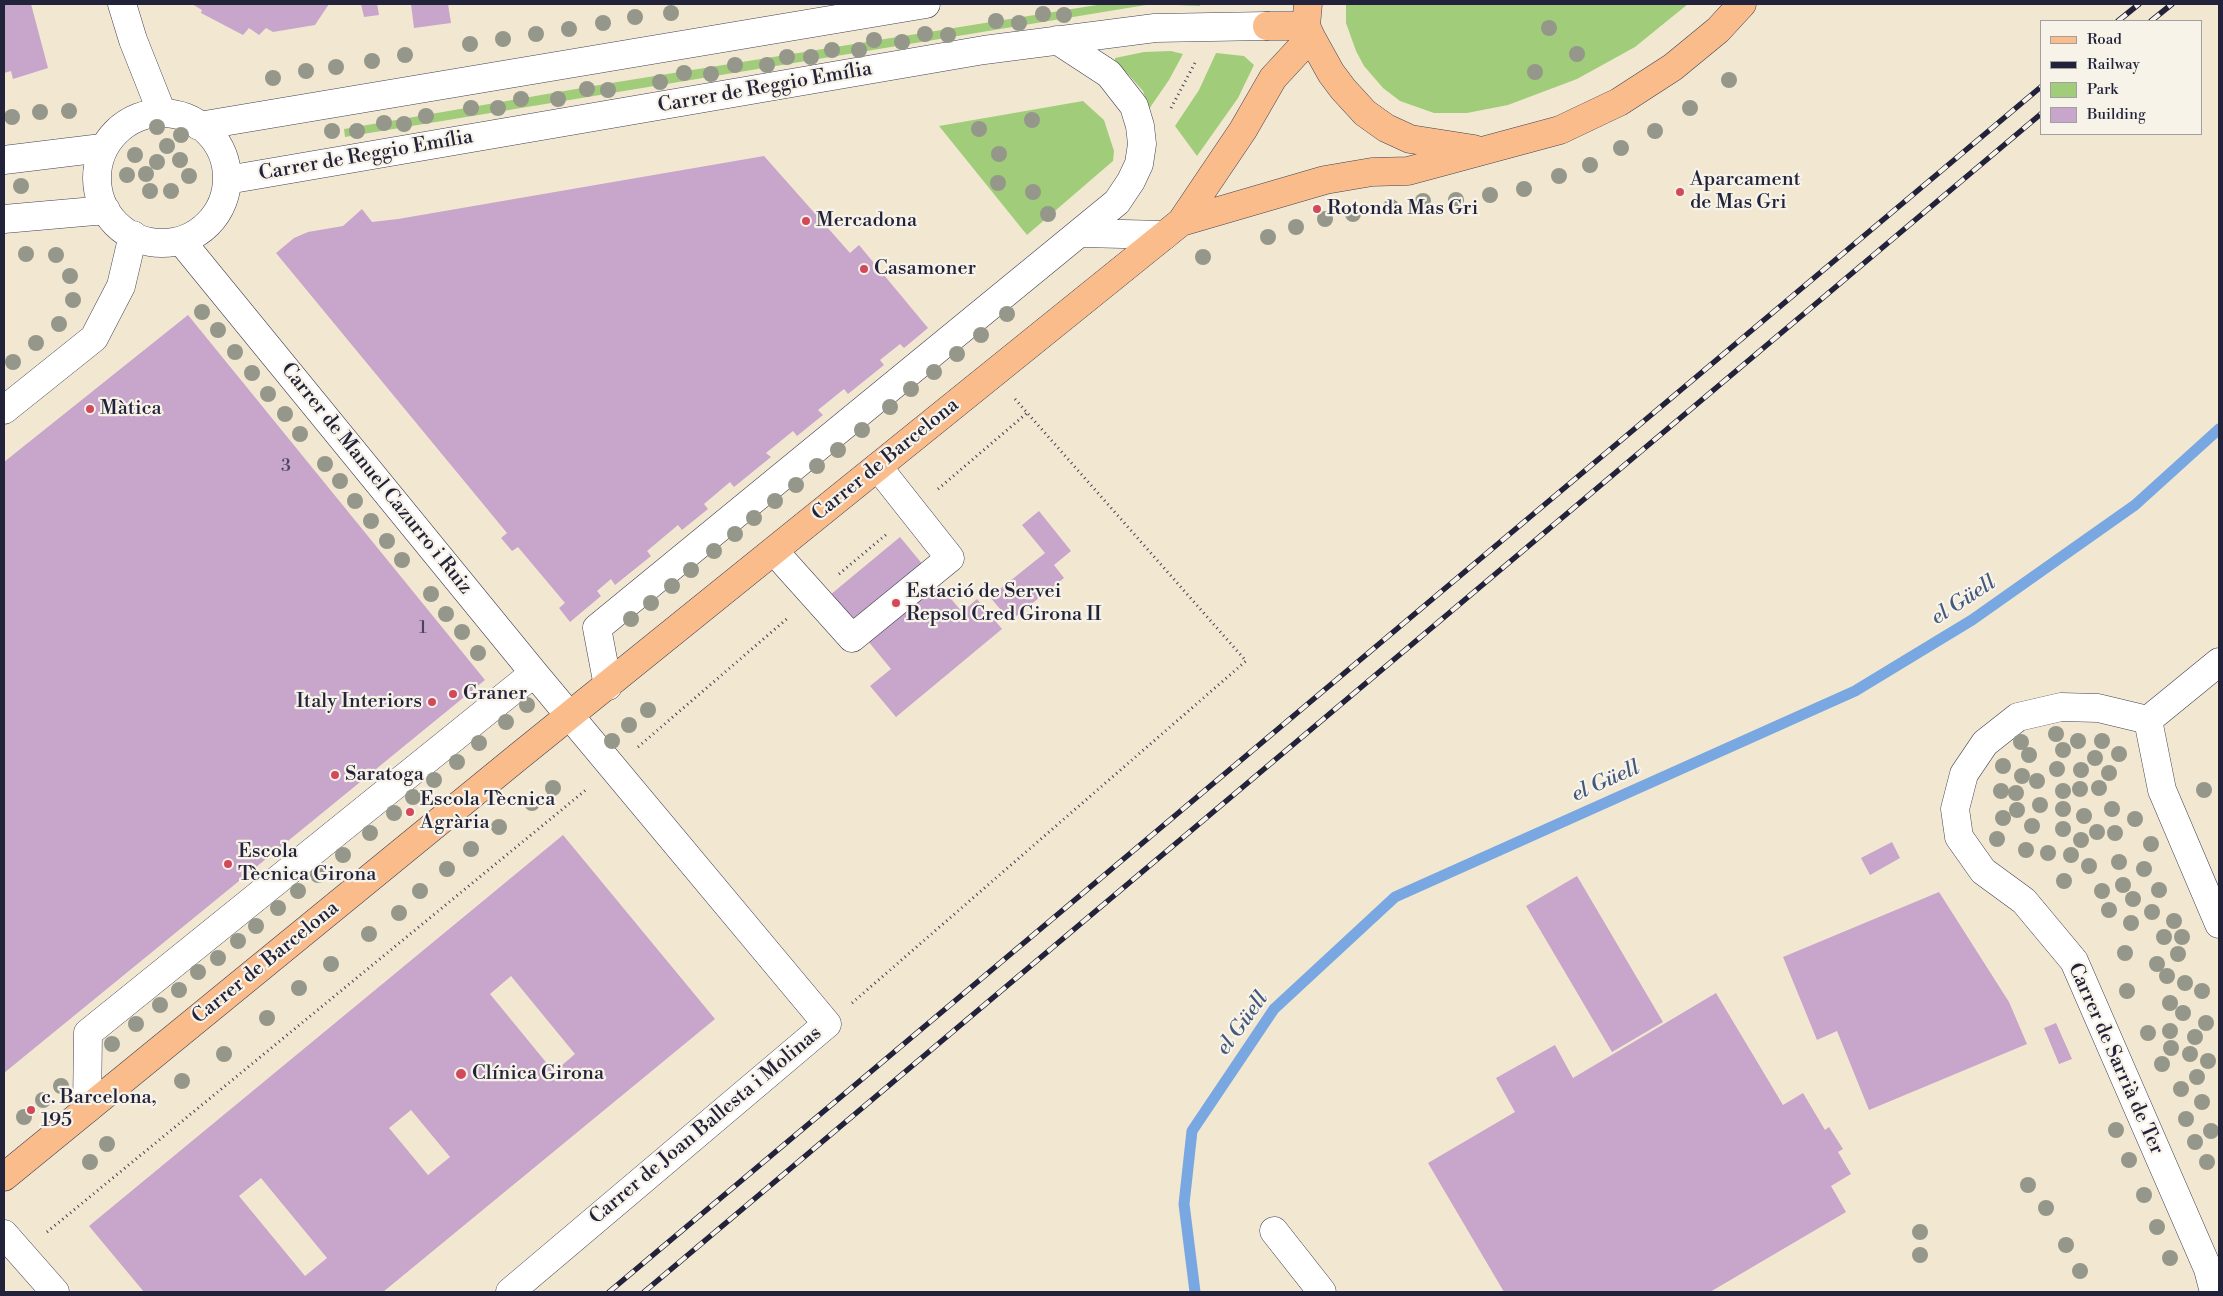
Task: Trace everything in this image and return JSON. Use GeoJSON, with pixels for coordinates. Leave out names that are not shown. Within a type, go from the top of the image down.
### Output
{"type":"FeatureCollection","features":[{"type":"Feature","properties":{"kind":"main road","name":"Carrer de Barcelona"},"geometry":{"type":"LineString","coordinates":[[1173,228],[1325,180],[1372,172],[1408,170],[1560,130],[1619,102],[1673,67],[1718,30],[1742,4]]}},
{"type":"Feature","properties":{"kind":"main road","name":"Carrer de Barcelona"},"geometry":{"type":"LineString","coordinates":[[4,1177],[1173,228],[1243,130],[1308,22]]}},
{"type":"Feature","properties":{"kind":"main road"},"geometry":{"type":"LineString","coordinates":[[1308,22],[1331,73],[1342,89],[1365,112],[1386,128],[1410,139],[1485,150]]}},
{"type":"Feature","properties":{"kind":"main road","name":"Carrer de Reggio Emília"},"geometry":{"type":"LineString","coordinates":[[1267,26],[1308,22]]}},
{"type":"Feature","properties":{"kind":"street"},"geometry":{"type":"LineString","coordinates":[[122,4],[133,40],[162,113]]}},
{"type":"Feature","properties":{"kind":"street"},"geometry":{"type":"LineString","coordinates":[[199,126],[926,4]]}},
{"type":"Feature","properties":{"kind":"street","name":"Carrer de Reggio Emília"},"geometry":{"type":"LineString","coordinates":[[227,180],[984,50],[1155,28],[1267,26]]}},
{"type":"Feature","properties":{"kind":"street"},"geometry":{"type":"LineString","coordinates":[[608,686],[596,628],[1117,202],[1131,181],[1139,164],[1142,144],[1140,126],[1134,106],[1108,74],[1057,40]]}},
{"type":"Feature","properties":{"kind":"street"},"geometry":{"type":"LineString","coordinates":[[162,113],[181,117],[199,126],[208,132],[223,158],[227,180],[224,201],[206,227],[182,242],[161,243],[133,235],[111,218],[101,201],[97,181],[98,163],[102,148],[126,122],[141,116],[162,113]]}},
{"type":"Feature","properties":{"kind":"street"},"geometry":{"type":"LineString","coordinates":[[4,160],[102,148]]}},
{"type":"Feature","properties":{"kind":"street"},"geometry":{"type":"LineString","coordinates":[[4,219],[106,210]]}},
{"type":"Feature","properties":{"kind":"street","name":"Carrer de Barcelona"},"geometry":{"type":"LineString","coordinates":[[1081,233],[1173,228]]}},
{"type":"Feature","properties":{"kind":"street"},"geometry":{"type":"LineString","coordinates":[[4,410],[94,338],[121,286],[133,235]]}},
{"type":"Feature","properties":{"kind":"street","name":"Carrer de Manuel Cazurro i Ruiz"},"geometry":{"type":"LineString","coordinates":[[182,242],[534,673],[571,715]]}},
{"type":"Feature","properties":{"kind":"street"},"geometry":{"type":"LineString","coordinates":[[774,550],[852,638],[950,558],[878,467]]}},
{"type":"Feature","properties":{"kind":"street"},"geometry":{"type":"LineString","coordinates":[[2219,662],[2148,720],[2162,790],[2219,924]]}},
{"type":"Feature","properties":{"kind":"street"},"geometry":{"type":"LineString","coordinates":[[87,1108],[88,1033],[534,673]]}},
{"type":"Feature","properties":{"kind":"street","name":"Carrer de Sarrià de Ter"},"geometry":{"type":"LineString","coordinates":[[2148,720],[2098,708],[2061,707],[2018,716],[1985,743],[1964,774],[1955,809],[1959,837],[1983,870],[2024,901],[2074,961],[2208,1269],[2214,1292]]}},
{"type":"Feature","properties":{"kind":"street","name":"Carrer de Joan Ballesta i Molinas"},"geometry":{"type":"LineString","coordinates":[[510,1292],[827,1024],[571,715]]}},
{"type":"Feature","properties":{"kind":"street"},"geometry":{"type":"LineString","coordinates":[[1274,1231],[1322,1292]]}},
{"type":"Feature","properties":{"kind":"street"},"geometry":{"type":"LineString","coordinates":[[12,1244],[55,1292]]}},
{"type":"Feature","properties":{"kind":"path"},"geometry":{"type":"LineString","coordinates":[[1170,110],[1213,27]]}},
{"type":"Feature","properties":{"kind":"path"},"geometry":{"type":"LineString","coordinates":[[827,1024],[1246,661],[993,374]]}},
{"type":"Feature","properties":{"kind":"path"},"geometry":{"type":"LineString","coordinates":[[12,1244],[615,767],[1027,413]]}},
{"type":"Feature","properties":{"kind":"green space"},"geometry":{"type":"Polygon","coordinates":[[[1103,4],[1152,4],[345,137],[344,129],[605,84],[1103,4]]]}},
{"type":"Feature","properties":{"kind":"green space"},"geometry":{"type":"Polygon","coordinates":[[[1152,4],[1200,4],[1200,6],[1152,4]]]}},
{"type":"Feature","properties":{"kind":"green space"},"geometry":{"type":"Polygon","coordinates":[[[1346,4],[1688,4],[1635,47],[1577,79],[1508,105],[1467,113],[1434,113],[1400,101],[1383,88],[1364,66],[1356,51],[1346,23],[1346,4]]]}},
{"type":"Feature","properties":{"kind":"green space"},"geometry":{"type":"Polygon","coordinates":[[[1171,51],[1183,54],[1169,80],[1149,109],[1143,91],[1127,73],[1115,65],[1115,58],[1144,52],[1171,51]]]}},
{"type":"Feature","properties":{"kind":"green space"},"geometry":{"type":"Polygon","coordinates":[[[1216,53],[1244,56],[1254,65],[1238,98],[1197,156],[1175,126],[1199,90],[1216,53]]]}},
{"type":"Feature","properties":{"kind":"green space"},"geometry":{"type":"Polygon","coordinates":[[[1083,101],[1104,120],[1114,151],[1113,161],[1027,235],[939,126],[1083,101]]]}},
{"type":"Feature","properties":{"kind":"building"},"geometry":{"type":"Polygon","coordinates":[[[4,4],[31,4],[48,68],[13,79],[11,71],[4,73],[4,4]]]}},
{"type":"Feature","properties":{"kind":"building"},"geometry":{"type":"Polygon","coordinates":[[[192,4],[329,4],[315,25],[273,32],[266,28],[259,35],[249,28],[243,35],[201,13],[202,10],[192,4]]]}},
{"type":"Feature","properties":{"kind":"building"},"geometry":{"type":"Polygon","coordinates":[[[361,4],[377,4],[379,15],[364,17],[361,4]]]}},
{"type":"Feature","properties":{"kind":"building"},"geometry":{"type":"Polygon","coordinates":[[[411,4],[448,4],[451,23],[414,28],[411,4]]]}},
{"type":"Feature","properties":{"kind":"building"},"geometry":{"type":"Polygon","coordinates":[[[764,156],[850,253],[859,245],[928,328],[904,348],[900,344],[880,360],[884,365],[848,394],[844,389],[818,410],[823,415],[797,436],[793,431],[766,453],[771,457],[734,487],[730,482],[704,504],[708,509],[682,530],[678,525],[647,551],[651,556],[615,585],[611,579],[597,591],[601,596],[570,622],[559,608],[565,603],[518,547],[512,551],[501,538],[507,533],[276,253],[294,238],[308,232],[343,226],[362,209],[372,222],[398,219],[764,156]]]}},
{"type":"Feature","properties":{"kind":"building"},"geometry":{"type":"Polygon","coordinates":[[[188,315],[485,680],[4,1073],[4,462],[188,315]]]}},
{"type":"Feature","properties":{"kind":"building"},"geometry":{"type":"Polygon","coordinates":[[[1039,511],[1071,551],[1054,565],[1064,578],[1010,621],[990,597],[1045,553],[1022,525],[1039,511]]]}},
{"type":"Feature","properties":{"kind":"building","name":"Estació de Servei Repsol Cred Girona II"},"geometry":{"type":"Polygon","coordinates":[[[900,537],[962,612],[977,599],[1002,629],[896,717],[870,686],[891,669],[830,595],[900,537]]]}},
{"type":"Feature","properties":{"kind":"building","name":"Clínica Girona"},"geometry":{"type":"Polygon","coordinates":[[[563,835],[715,1019],[383,1292],[144,1292],[89,1226],[563,835]],[[511,976],[490,994],[554,1072],[575,1054],[511,976]],[[411,1110],[389,1128],[428,1175],[450,1157],[411,1110]],[[261,1178],[239,1196],[305,1276],[327,1258],[261,1178]]]}},
{"type":"Feature","properties":{"kind":"building"},"geometry":{"type":"Polygon","coordinates":[[[1892,842],[1900,858],[1870,875],[1861,858],[1892,842]]]}},
{"type":"Feature","properties":{"kind":"building"},"geometry":{"type":"Polygon","coordinates":[[[1577,876],[1663,1022],[1612,1052],[1526,906],[1577,876]]]}},
{"type":"Feature","properties":{"kind":"building"},"geometry":{"type":"Polygon","coordinates":[[[1939,892],[2009,1002],[2027,1044],[1869,1110],[1837,1031],[1817,1040],[1783,957],[1939,892]]]}},
{"type":"Feature","properties":{"kind":"building"},"geometry":{"type":"Polygon","coordinates":[[[1716,993],[1783,1105],[1803,1093],[1825,1130],[1829,1127],[1843,1149],[1838,1152],[1851,1174],[1831,1186],[1846,1212],[1710,1292],[1504,1292],[1428,1163],[1515,1112],[1496,1078],[1555,1045],[1573,1078],[1716,993]]]}},
{"type":"Feature","properties":{"kind":"building"},"geometry":{"type":"Polygon","coordinates":[[[2056,1023],[2072,1059],[2059,1064],[2044,1028],[2056,1023]]]}},
{"type":"Feature","properties":{"kind":"waterway","name":"el Güell"},"geometry":{"type":"LineString","coordinates":[[1195,1292],[1184,1204],[1192,1131],[1274,1009],[1395,897],[1855,691],[1972,620],[2135,505],[2219,429]]}},
{"type":"Feature","properties":{"kind":"railway"},"geometry":{"type":"LineString","coordinates":[[2119,20],[2139,4]]}},
{"type":"Feature","properties":{"kind":"railway"},"geometry":{"type":"LineString","coordinates":[[2152,20],[2172,4]]}},
{"type":"Feature","properties":{"kind":"railway"},"geometry":{"type":"LineString","coordinates":[[609,1292],[2040,88]]}},
{"type":"Feature","properties":{"kind":"railway"},"geometry":{"type":"LineString","coordinates":[[644,1292],[2040,115]]}},
{"type":"Feature","properties":{"kind":"place","name":"Aparcament de Mas Gri"},"geometry":{"type":"Point","coordinates":[1680,192]}},
{"type":"Feature","properties":{"kind":"place","name":"Rotonda Mas Gri"},"geometry":{"type":"Point","coordinates":[1317,209]}},
{"type":"Feature","properties":{"kind":"place","name":"Mercadona"},"geometry":{"type":"Point","coordinates":[806,221]}},
{"type":"Feature","properties":{"kind":"place","name":"Casamoner"},"geometry":{"type":"Point","coordinates":[864,269]}},
{"type":"Feature","properties":{"kind":"place","name":"Màtica"},"geometry":{"type":"Point","coordinates":[90,409]}},
{"type":"Feature","properties":{"kind":"place","name":"Estació de Servei Repsol Cred Girona II"},"geometry":{"type":"Point","coordinates":[896,603]}},
{"type":"Feature","properties":{"kind":"place","name":"Graner"},"geometry":{"type":"Point","coordinates":[453,694]}},
{"type":"Feature","properties":{"kind":"place","name":"Italy Interiors"},"geometry":{"type":"Point","coordinates":[432,702]}},
{"type":"Feature","properties":{"kind":"place","name":"Saratoga"},"geometry":{"type":"Point","coordinates":[335,775]}},
{"type":"Feature","properties":{"kind":"place","name":"Escola Tècnica Agrària"},"geometry":{"type":"Point","coordinates":[410,812]}},
{"type":"Feature","properties":{"kind":"place","name":"Escola Tècnica Girona"},"geometry":{"type":"Point","coordinates":[228,864]}},
{"type":"Feature","properties":{"kind":"place","name":"Clínica Girona"},"geometry":{"type":"Point","coordinates":[461,1074]}},
{"type":"Feature","properties":{"kind":"place","name":"c. Barcelona, 195"},"geometry":{"type":"Point","coordinates":[31,1110]}}]}
